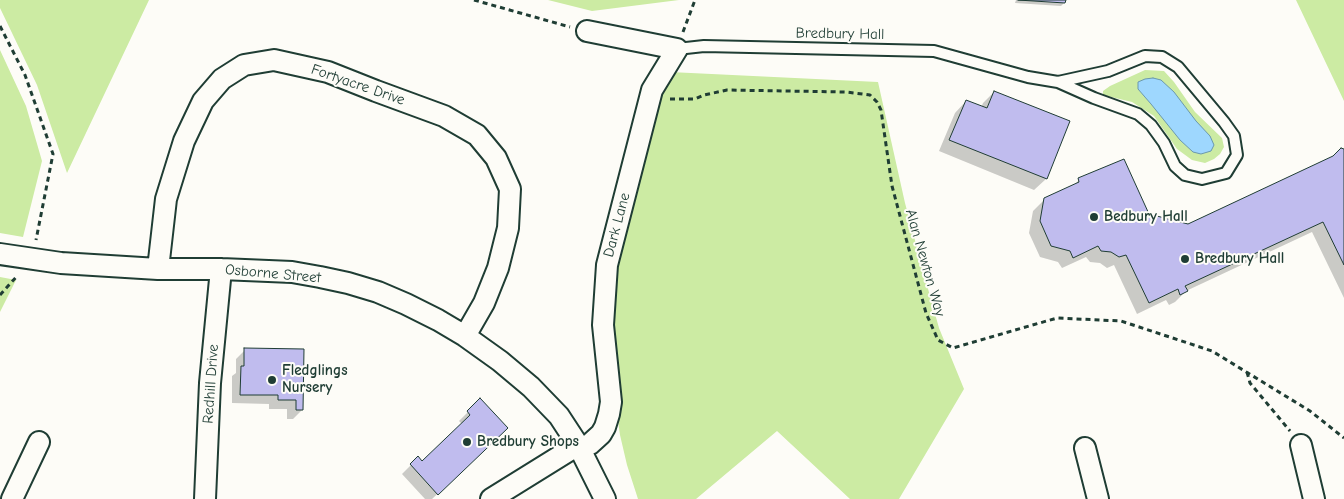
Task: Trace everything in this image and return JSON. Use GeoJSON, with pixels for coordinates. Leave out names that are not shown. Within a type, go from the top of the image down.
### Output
{"type":"FeatureCollection","features":[{"type":"Feature","properties":{"kind":"street"},"geometry":{"type":"LineString","coordinates":[[587,31],[676,49]]}},
{"type":"Feature","properties":{"kind":"street","name":"Dark Lane"},"geometry":{"type":"LineString","coordinates":[[491,499],[579,448],[590,444],[605,428],[610,414],[603,325],[607,265],[652,90],[676,49]]}},
{"type":"Feature","properties":{"kind":"street","name":"Fortyacre Drive"},"geometry":{"type":"LineString","coordinates":[[158,269],[166,199],[184,140],[203,101],[222,79],[244,65],[274,60],[328,72],[444,116],[477,135],[496,158],[510,190],[508,228],[498,268],[484,303],[465,336]]}},
{"type":"Feature","properties":{"kind":"street","name":"Osborne Street"},"geometry":{"type":"LineString","coordinates":[[0,254],[61,263],[158,269],[292,272],[348,283],[378,292],[438,320],[465,336],[500,361],[531,387],[559,416],[579,448],[605,499]]}},
{"type":"Feature","properties":{"kind":"street","name":"Redhill Drive"},"geometry":{"type":"LineString","coordinates":[[205,499],[210,383],[221,269]]}},
{"type":"Feature","properties":{"kind":"street"},"geometry":{"type":"LineString","coordinates":[[12,499],[39,442]]}},
{"type":"Feature","properties":{"kind":"street"},"geometry":{"type":"LineString","coordinates":[[1301,445],[1314,499]]}},
{"type":"Feature","properties":{"kind":"street"},"geometry":{"type":"LineString","coordinates":[[1085,448],[1098,499]]}},
{"type":"Feature","properties":{"kind":"lane","name":"Bredbury Hall"},"geometry":{"type":"LineString","coordinates":[[676,49],[704,46],[934,51],[1058,82],[1101,101],[1138,114],[1151,125],[1164,143],[1175,166],[1185,175],[1202,179],[1226,173],[1237,155],[1234,136],[1224,122],[1178,67],[1162,57],[1145,56],[1108,72],[1058,82]]}},
{"type":"Feature","properties":{"kind":"path"},"geometry":{"type":"LineString","coordinates":[[474,0],[587,31]]}},
{"type":"Feature","properties":{"kind":"path"},"geometry":{"type":"LineString","coordinates":[[676,49],[695,0]]}},
{"type":"Feature","properties":{"kind":"path"},"geometry":{"type":"LineString","coordinates":[[0,26],[25,75],[53,154],[32,259]]}},
{"type":"Feature","properties":{"kind":"path","name":"Alan Newton Way"},"geometry":{"type":"LineString","coordinates":[[652,90],[669,99],[684,100],[695,99],[727,90],[846,92],[870,95],[877,102],[881,110],[892,186],[926,313],[938,340],[953,348],[1057,318],[1121,321],[1212,350],[1310,411],[1344,438]]}},
{"type":"Feature","properties":{"kind":"path"},"geometry":{"type":"LineString","coordinates":[[1247,372],[1250,383],[1301,445]]}},
{"type":"Feature","properties":{"kind":"green space"},"geometry":{"type":"Polygon","coordinates":[[[0,0],[149,0],[67,173],[37,85],[0,8],[0,0]]]}},
{"type":"Feature","properties":{"kind":"green space"},"geometry":{"type":"Polygon","coordinates":[[[548,0],[679,0],[592,11],[548,0]]]}},
{"type":"Feature","properties":{"kind":"green space"},"geometry":{"type":"Polygon","coordinates":[[[1296,0],[1344,0],[1344,101],[1296,0]]]}},
{"type":"Feature","properties":{"kind":"green space"},"geometry":{"type":"Polygon","coordinates":[[[0,50],[26,106],[42,161],[23,237],[0,233],[0,50]]]}},
{"type":"Feature","properties":{"kind":"green space"},"geometry":{"type":"Polygon","coordinates":[[[1145,70],[1164,71],[1195,112],[1222,138],[1224,147],[1214,159],[1205,163],[1192,160],[1177,149],[1154,116],[1132,102],[1103,95],[1103,91],[1110,86],[1145,70]]]}},
{"type":"Feature","properties":{"kind":"green space"},"geometry":{"type":"Polygon","coordinates":[[[670,72],[878,82],[905,203],[939,328],[964,389],[899,499],[850,499],[777,431],[696,499],[638,499],[620,435],[611,337],[616,274],[633,202],[642,144],[670,72]]]}},
{"type":"Feature","properties":{"kind":"green space"},"geometry":{"type":"Polygon","coordinates":[[[0,277],[16,280],[0,312],[0,277]]]}},
{"type":"Feature","properties":{"kind":"water"},"geometry":{"type":"Polygon","coordinates":[[[1153,78],[1161,80],[1174,92],[1210,136],[1214,145],[1211,151],[1201,154],[1193,152],[1180,140],[1138,89],[1138,82],[1153,78]]]}},
{"type":"Feature","properties":{"kind":"building"},"geometry":{"type":"Polygon","coordinates":[[[1018,0],[1066,0],[1065,3],[1018,0]]]}},
{"type":"Feature","properties":{"kind":"building"},"geometry":{"type":"Polygon","coordinates":[[[994,91],[1070,121],[1047,179],[949,140],[966,100],[987,108],[994,91]]]}},
{"type":"Feature","properties":{"kind":"building","name":"Bredbury Hall"},"geometry":{"type":"Polygon","coordinates":[[[1341,148],[1344,149],[1344,265],[1323,222],[1185,286],[1188,291],[1180,295],[1178,289],[1149,303],[1126,255],[1119,257],[1111,252],[1101,251],[1098,246],[1073,258],[1070,251],[1051,246],[1040,221],[1044,198],[1079,182],[1078,178],[1124,159],[1149,214],[1188,224],[1333,156],[1341,148]]]}},
{"type":"Feature","properties":{"kind":"building","name":"Fledglings Nursery"},"geometry":{"type":"Polygon","coordinates":[[[244,348],[304,349],[303,410],[296,410],[296,400],[278,400],[278,395],[240,395],[241,366],[244,366],[244,348]]]}},
{"type":"Feature","properties":{"kind":"building","name":"Bredbury Shops"},"geometry":{"type":"Polygon","coordinates":[[[480,398],[508,428],[438,495],[410,464],[418,456],[422,461],[470,415],[467,411],[480,398]]]}},
{"type":"Feature","properties":{"kind":"place","name":"Bedbury Hall"},"geometry":{"type":"Point","coordinates":[1094,217]}},
{"type":"Feature","properties":{"kind":"place","name":"Bredbury Hall"},"geometry":{"type":"Point","coordinates":[1185,259]}},
{"type":"Feature","properties":{"kind":"place","name":"Fledglings Nursery"},"geometry":{"type":"Point","coordinates":[272,380]}},
{"type":"Feature","properties":{"kind":"place","name":"Bredbury Shops"},"geometry":{"type":"Point","coordinates":[467,442]}}]}
